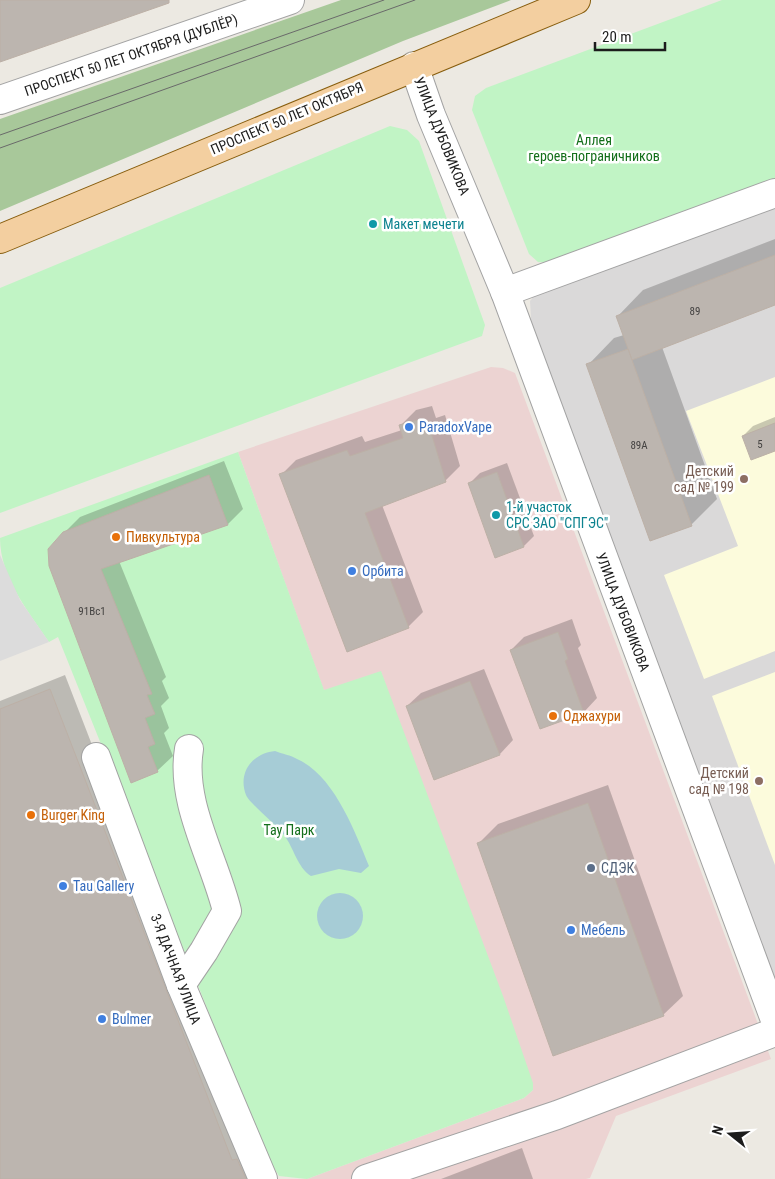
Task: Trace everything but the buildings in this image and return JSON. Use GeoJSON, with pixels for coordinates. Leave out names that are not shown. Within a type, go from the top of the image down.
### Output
{"type":"FeatureCollection","features":[{"type":"Feature","properties":{"kind":"main road","name":"ПРОСПЕКТ 50 ЛЕТ ОКТЯБРЯ"},"geometry":{"type":"LineString","coordinates":[[0,238],[576,0]]}},
{"type":"Feature","properties":{"kind":"street","name":"ПРОСПЕКТ 50 ЛЕТ ОКТЯБРЯ (ДУБЛЁР)"},"geometry":{"type":"LineString","coordinates":[[0,100],[290,0]]}},
{"type":"Feature","properties":{"kind":"street","name":"УЛИЦА ДУБОВИКОВА"},"geometry":{"type":"LineString","coordinates":[[414,66],[431,115],[505,292],[775,1020]]}},
{"type":"Feature","properties":{"kind":"street"},"geometry":{"type":"LineString","coordinates":[[505,292],[775,193]]}},
{"type":"Feature","properties":{"kind":"street"},"geometry":{"type":"LineString","coordinates":[[180,985],[204,951],[227,911],[219,880],[193,808],[186,768],[189,749]]}},
{"type":"Feature","properties":{"kind":"street","name":"3-Я ДАЧНАЯ УЛИЦА"},"geometry":{"type":"LineString","coordinates":[[96,757],[180,985],[202,1058],[263,1179]]}},
{"type":"Feature","properties":{"kind":"street"},"geometry":{"type":"LineString","coordinates":[[366,1179],[557,1115],[775,1032]]}},
{"type":"Feature","properties":{"kind":"shaded area"},"geometry":{"type":"Polygon","coordinates":[[[775,204],[775,997],[532,335],[530,301],[538,291],[775,204]]]}},
{"type":"Feature","properties":{"kind":"shaded area"},"geometry":{"type":"Polygon","coordinates":[[[491,367],[503,368],[515,373],[771,1059],[616,1116],[590,1178],[307,1179],[524,1098],[533,1090],[381,672],[324,691],[238,452],[491,367]]]}},
{"type":"Feature","properties":{"kind":"shaded area","name":"Детский сад № 199"},"geometry":{"type":"Polygon","coordinates":[[[775,377],[775,651],[704,679],[664,575],[738,546],[686,411],[775,377]]]}},
{"type":"Feature","properties":{"kind":"shaded area"},"geometry":{"type":"Polygon","coordinates":[[[0,555],[20,600],[49,642],[0,661],[0,555]]]}},
{"type":"Feature","properties":{"kind":"shaded area","name":"Детский сад № 198"},"geometry":{"type":"Polygon","coordinates":[[[775,672],[775,865],[712,696],[775,672]]]}},
{"type":"Feature","properties":{"kind":"green space"},"geometry":{"type":"Polygon","coordinates":[[[341,0],[511,0],[403,41],[0,211],[0,119],[341,0]]]}},
{"type":"Feature","properties":{"kind":"green space","name":"Аллея героев-пограничников"},"geometry":{"type":"Polygon","coordinates":[[[722,0],[775,0],[775,180],[552,263],[538,262],[529,254],[472,110],[475,96],[486,88],[722,0]]]}},
{"type":"Feature","properties":{"kind":"green space"},"geometry":{"type":"Polygon","coordinates":[[[390,126],[407,130],[419,141],[485,325],[482,336],[0,513],[0,288],[390,126]]]}},
{"type":"Feature","properties":{"kind":"green space","name":"Тау Парк"},"geometry":{"type":"Polygon","coordinates":[[[238,452],[324,690],[381,671],[503,996],[533,1083],[533,1090],[524,1098],[307,1179],[279,1176],[266,1155],[58,637],[49,642],[32,618],[10,580],[1,552],[0,538],[238,452]]]}},
{"type":"Feature","properties":{"kind":"water"},"geometry":{"type":"Polygon","coordinates":[[[275,751],[295,758],[310,767],[332,791],[350,821],[369,866],[361,873],[339,869],[311,876],[302,868],[284,835],[248,799],[244,778],[249,765],[260,755],[275,751]]]}},
{"type":"Feature","properties":{"kind":"water"},"geometry":{"type":"Polygon","coordinates":[[[340,893],[353,897],[359,903],[363,916],[359,929],[353,935],[340,939],[327,935],[321,929],[317,916],[321,903],[327,897],[340,893]]]}},
{"type":"Feature","properties":{"kind":"tram line"},"geometry":{"type":"LineString","coordinates":[[0,135],[384,0]]}},
{"type":"Feature","properties":{"kind":"tram line"},"geometry":{"type":"LineString","coordinates":[[0,148],[415,0]]}},
{"type":"Feature","properties":{"kind":"place","name":"Макет мечети"},"geometry":{"type":"Point","coordinates":[373,224]}},
{"type":"Feature","properties":{"kind":"place","name":"ParadoxVape"},"geometry":{"type":"Point","coordinates":[409,427]}},
{"type":"Feature","properties":{"kind":"place","name":"Детский сад № 199"},"geometry":{"type":"Point","coordinates":[744,479]}},
{"type":"Feature","properties":{"kind":"place","name":"1-й участок СРС ЗАО \"СПГЭС\""},"geometry":{"type":"Point","coordinates":[496,515]}},
{"type":"Feature","properties":{"kind":"place","name":"Пивкультура"},"geometry":{"type":"Point","coordinates":[116,537]}},
{"type":"Feature","properties":{"kind":"place","name":"Орбита"},"geometry":{"type":"Point","coordinates":[352,571]}},
{"type":"Feature","properties":{"kind":"place","name":"Оджахури"},"geometry":{"type":"Point","coordinates":[553,716]}},
{"type":"Feature","properties":{"kind":"place","name":"Детский сад № 198"},"geometry":{"type":"Point","coordinates":[759,781]}},
{"type":"Feature","properties":{"kind":"place","name":"Burger King"},"geometry":{"type":"Point","coordinates":[31,815]}},
{"type":"Feature","properties":{"kind":"place","name":"СДЭК"},"geometry":{"type":"Point","coordinates":[591,868]}},
{"type":"Feature","properties":{"kind":"place","name":"Tau Gallery"},"geometry":{"type":"Point","coordinates":[63,886]}},
{"type":"Feature","properties":{"kind":"place","name":"Мебель"},"geometry":{"type":"Point","coordinates":[571,930]}},
{"type":"Feature","properties":{"kind":"place","name":"Bulmer"},"geometry":{"type":"Point","coordinates":[102,1019]}}]}
